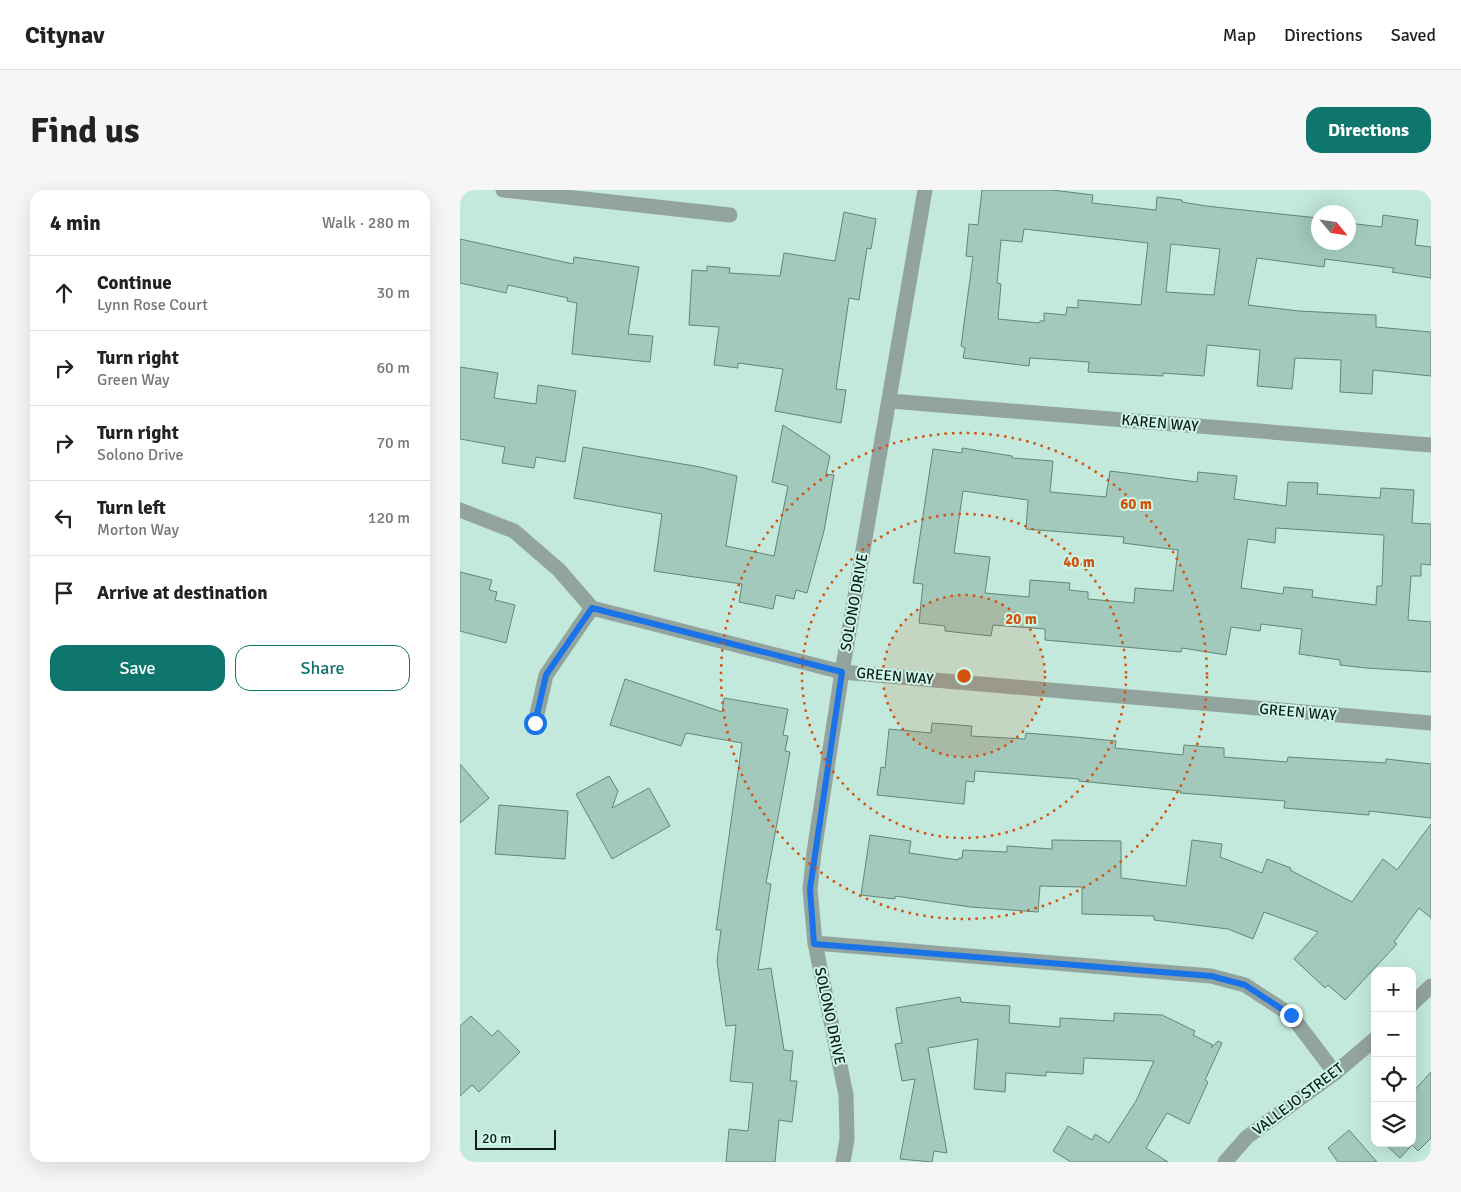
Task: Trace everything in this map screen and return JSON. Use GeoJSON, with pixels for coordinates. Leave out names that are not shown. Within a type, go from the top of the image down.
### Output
{"type":"FeatureCollection","features":[{"type":"Feature","properties":{"kind":"street"},"geometry":{"type":"LineString","coordinates":[[503,190],[730,215]]}},
{"type":"Feature","properties":{"kind":"street","name":"SOLONO DRIVE"},"geometry":{"type":"LineString","coordinates":[[843,1162],[847,1139],[846,1095],[814,944],[810,889],[842,672],[925,190]]}},
{"type":"Feature","properties":{"kind":"street","name":"KAREN WAY"},"geometry":{"type":"LineString","coordinates":[[890,401],[1431,446]]}},
{"type":"Feature","properties":{"kind":"street"},"geometry":{"type":"LineString","coordinates":[[460,510],[514,531],[559,570],[592,608],[546,675],[535,723]]}},
{"type":"Feature","properties":{"kind":"street","name":"GREEN WAY"},"geometry":{"type":"LineString","coordinates":[[592,608],[842,672],[1431,724]]}},
{"type":"Feature","properties":{"kind":"street"},"geometry":{"type":"LineString","coordinates":[[814,944],[1211,976],[1245,985],[1291,1015],[1335,1073]]}},
{"type":"Feature","properties":{"kind":"street"},"geometry":{"type":"LineString","coordinates":[[1416,1000],[1431,986]]}},
{"type":"Feature","properties":{"kind":"street","name":"VALLEJO STREET"},"geometry":{"type":"LineString","coordinates":[[1225,1162],[1247,1137],[1335,1073],[1371,1042]]}},
{"type":"Feature","properties":{"kind":"building"},"geometry":{"type":"Polygon","coordinates":[[[982,190],[1052,190],[1093,195],[1092,203],[1156,210],[1157,197],[1182,200],[1182,202],[1206,206],[1311,217],[1311,250],[1356,250],[1356,224],[1382,227],[1383,215],[1418,220],[1415,245],[1431,247],[1431,278],[1392,272],[1394,268],[1325,259],[1324,267],[1257,258],[1248,305],[1299,311],[1376,315],[1376,327],[1431,332],[1431,376],[1373,370],[1372,394],[1340,392],[1341,360],[1295,358],[1292,389],[1257,386],[1260,350],[1207,345],[1204,376],[1163,373],[1163,376],[1088,372],[1089,362],[1030,358],[1029,366],[963,358],[965,348],[961,346],[973,257],[966,256],[969,224],[978,225],[982,190]],[[1024,229],[1022,242],[1001,240],[997,283],[1001,284],[998,319],[1039,323],[1044,321],[1044,313],[1066,315],[1067,307],[1078,308],[1078,300],[1141,305],[1148,243],[1024,229]],[[1171,244],[1166,292],[1214,295],[1220,249],[1171,244]]]}},
{"type":"Feature","properties":{"kind":"building"},"geometry":{"type":"Polygon","coordinates":[[[844,212],[876,219],[871,249],[867,248],[859,300],[849,298],[836,389],[846,390],[841,423],[775,411],[783,369],[738,363],[738,368],[714,365],[719,327],[689,325],[692,270],[707,271],[707,266],[730,268],[729,273],[780,276],[784,253],[835,261],[844,212]]]}},
{"type":"Feature","properties":{"kind":"building"},"geometry":{"type":"Polygon","coordinates":[[[460,239],[573,264],[574,257],[639,267],[628,334],[653,336],[650,362],[572,354],[577,303],[567,301],[568,298],[508,285],[506,293],[460,283],[460,239]]]}},
{"type":"Feature","properties":{"kind":"building"},"geometry":{"type":"Polygon","coordinates":[[[460,367],[498,373],[494,398],[536,404],[538,385],[576,391],[565,462],[536,457],[534,468],[502,463],[505,447],[460,439],[460,367]]]}},
{"type":"Feature","properties":{"kind":"building"},"geometry":{"type":"Polygon","coordinates":[[[783,425],[830,456],[826,474],[834,475],[824,531],[807,593],[796,590],[794,599],[776,595],[773,609],[739,602],[742,584],[654,571],[662,514],[574,498],[583,447],[700,467],[737,476],[726,546],[774,556],[788,486],[772,482],[783,425]]]}},
{"type":"Feature","properties":{"kind":"building"},"geometry":{"type":"Polygon","coordinates":[[[962,448],[1012,456],[1012,458],[1053,461],[1050,492],[1106,497],[1110,471],[1197,482],[1198,472],[1237,476],[1234,499],[1286,506],[1288,482],[1318,483],[1317,494],[1380,498],[1381,488],[1414,490],[1412,523],[1431,524],[1431,565],[1421,564],[1421,576],[1411,576],[1408,620],[1431,622],[1431,672],[1340,665],[1340,660],[1299,654],[1302,629],[1261,624],[1260,631],[1231,627],[1226,655],[1182,648],[1181,652],[1045,640],[1045,629],[993,625],[991,636],[945,631],[945,626],[919,623],[923,584],[913,583],[933,449],[962,453],[962,448]],[[963,491],[954,553],[990,557],[985,593],[1029,597],[1030,580],[1070,583],[1069,590],[1088,592],[1088,599],[1134,603],[1135,588],[1173,591],[1178,550],[1123,543],[1124,537],[1026,529],[1028,500],[963,491]],[[1276,528],[1275,543],[1248,539],[1241,588],[1283,594],[1284,587],[1313,590],[1312,597],[1376,605],[1377,586],[1382,586],[1384,535],[1276,528]]]}},
{"type":"Feature","properties":{"kind":"building"},"geometry":{"type":"Polygon","coordinates":[[[460,572],[492,580],[489,590],[497,592],[495,600],[515,605],[506,643],[460,631],[460,572]]]}},
{"type":"Feature","properties":{"kind":"building"},"geometry":{"type":"Polygon","coordinates":[[[625,679],[722,712],[724,698],[788,709],[783,735],[788,736],[785,751],[790,752],[766,883],[771,884],[758,970],[771,968],[784,1050],[793,1051],[790,1081],[797,1081],[792,1122],[779,1120],[775,1162],[726,1162],[729,1129],[748,1131],[753,1083],[730,1081],[736,1025],[726,1026],[717,961],[721,930],[716,930],[742,743],[686,733],[681,746],[610,725],[625,679]]]}},
{"type":"Feature","properties":{"kind":"building"},"geometry":{"type":"Polygon","coordinates":[[[932,723],[972,726],[971,736],[1025,739],[1026,733],[1075,737],[1116,741],[1115,748],[1183,755],[1184,745],[1224,748],[1224,757],[1287,762],[1288,757],[1386,763],[1386,759],[1431,764],[1431,818],[1369,811],[1369,815],[1284,808],[1285,801],[1180,793],[1181,791],[1079,781],[1079,779],[975,771],[974,782],[966,781],[964,804],[877,795],[881,767],[885,768],[889,729],[931,733],[932,723]]]}},
{"type":"Feature","properties":{"kind":"building"},"geometry":{"type":"Polygon","coordinates":[[[460,764],[489,798],[460,823],[460,764]]]}},
{"type":"Feature","properties":{"kind":"building"},"geometry":{"type":"Polygon","coordinates":[[[609,776],[618,791],[612,808],[649,788],[670,826],[612,859],[576,794],[609,776]]]}},
{"type":"Feature","properties":{"kind":"building"},"geometry":{"type":"Polygon","coordinates":[[[499,805],[568,811],[565,859],[495,854],[499,805]]]}},
{"type":"Feature","properties":{"kind":"building"},"geometry":{"type":"Polygon","coordinates":[[[1431,824],[1431,918],[1419,908],[1394,942],[1397,944],[1376,967],[1371,967],[1371,972],[1345,1000],[1328,985],[1325,988],[1294,959],[1318,932],[1264,912],[1253,939],[1228,929],[1154,920],[1154,916],[1082,914],[1082,887],[1040,886],[1038,912],[971,907],[895,896],[895,899],[861,895],[870,835],[911,841],[909,853],[958,860],[962,858],[963,850],[1007,852],[1007,846],[1052,849],[1052,840],[1121,841],[1121,878],[1186,886],[1192,840],[1222,844],[1220,857],[1262,873],[1267,859],[1291,868],[1290,870],[1352,902],[1383,859],[1397,870],[1431,824]]]}},
{"type":"Feature","properties":{"kind":"building"},"geometry":{"type":"Polygon","coordinates":[[[960,997],[961,1002],[1010,1006],[1009,1023],[1060,1027],[1060,1018],[1114,1021],[1114,1013],[1162,1015],[1195,1031],[1193,1035],[1213,1045],[1211,1048],[1218,1041],[1222,1043],[1205,1080],[1208,1082],[1189,1124],[1167,1113],[1146,1148],[1168,1162],[1071,1162],[1053,1151],[1068,1126],[1092,1140],[1095,1134],[1109,1143],[1136,1101],[1154,1061],[1084,1058],[1083,1074],[1046,1072],[1046,1076],[1006,1073],[1005,1092],[974,1089],[978,1039],[928,1048],[947,1153],[934,1151],[932,1162],[900,1159],[915,1079],[902,1081],[895,1044],[902,1043],[896,1008],[960,997]]]}},
{"type":"Feature","properties":{"kind":"building"},"geometry":{"type":"Polygon","coordinates":[[[471,1016],[492,1036],[498,1030],[520,1052],[479,1092],[472,1085],[460,1096],[460,1026],[471,1016]]]}},
{"type":"Feature","properties":{"kind":"building"},"geometry":{"type":"Polygon","coordinates":[[[1431,1072],[1431,1138],[1418,1151],[1414,1147],[1416,1147],[1416,1089],[1431,1072]]]}},
{"type":"Feature","properties":{"kind":"building"},"geometry":{"type":"Polygon","coordinates":[[[1349,1130],[1377,1162],[1338,1162],[1328,1148],[1349,1130]]]}},
{"type":"Feature","properties":{"kind":"building"},"geometry":{"type":"Polygon","coordinates":[[[1388,1147],[1410,1147],[1400,1158],[1388,1147]]]}},
{"type":"Feature","properties":{"kind":"route"},"geometry":{"type":"LineString","coordinates":[[535,723],[546,675],[592,608],[842,672],[810,889],[814,944],[1211,976],[1245,985],[1291,1015]]}}]}
